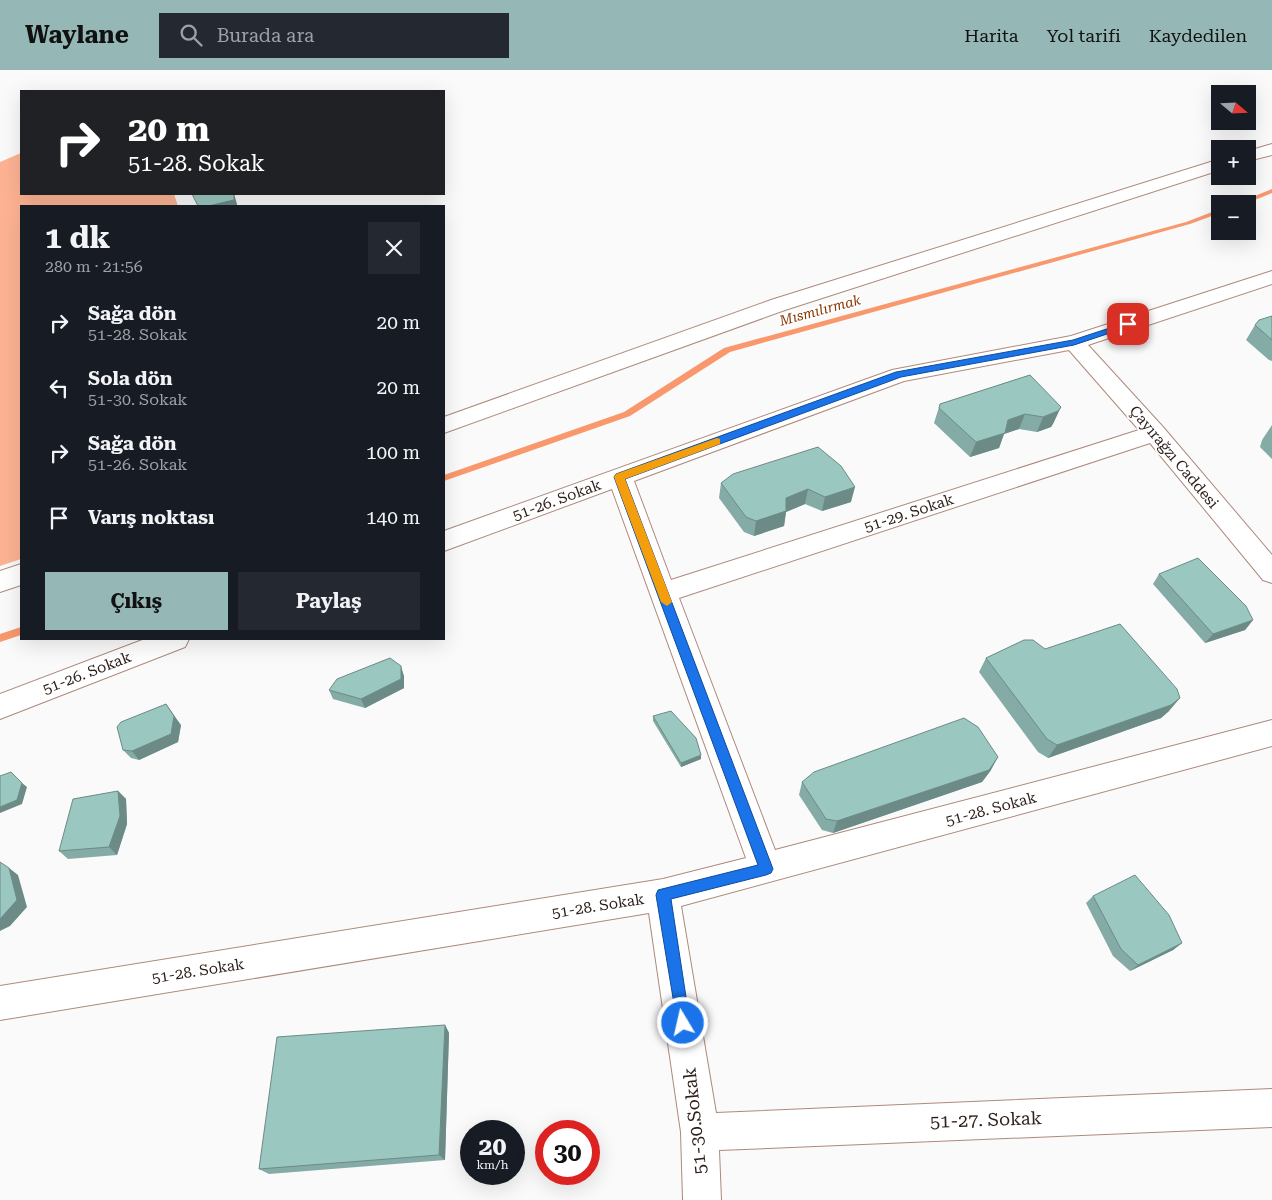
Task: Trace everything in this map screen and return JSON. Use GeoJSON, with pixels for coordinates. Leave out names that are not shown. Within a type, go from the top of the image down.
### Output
{"type":"FeatureCollection","features":[{"type":"Feature","properties":{"kind":"street"},"geometry":{"type":"LineString","coordinates":[[1256,154],[1272,149]]}},
{"type":"Feature","properties":{"kind":"street"},"geometry":{"type":"LineString","coordinates":[[445,426],[778,305],[1211,167]]}},
{"type":"Feature","properties":{"kind":"street","name":"51-26. Sokak"},"geometry":{"type":"LineString","coordinates":[[445,541],[900,375],[1074,342],[1272,277]]}},
{"type":"Feature","properties":{"kind":"street","name":"Çayırağzı Caddesi"},"geometry":{"type":"LineString","coordinates":[[1074,342],[1155,433],[1272,573]]}},
{"type":"Feature","properties":{"kind":"street","name":"51-29. Sokak"},"geometry":{"type":"LineString","coordinates":[[663,592],[1155,433]]}},
{"type":"Feature","properties":{"kind":"street"},"geometry":{"type":"LineString","coordinates":[[620,477],[766,869]]}},
{"type":"Feature","properties":{"kind":"street"},"geometry":{"type":"LineString","coordinates":[[1248,545],[1272,537]]}},
{"type":"Feature","properties":{"kind":"street"},"geometry":{"type":"LineString","coordinates":[[0,582],[20,574]]}},
{"type":"Feature","properties":{"kind":"street","name":"51-26. Sokak"},"geometry":{"type":"LineString","coordinates":[[0,707],[172,640]]}},
{"type":"Feature","properties":{"kind":"street","name":"51-28. Sokak"},"geometry":{"type":"LineString","coordinates":[[0,1004],[663,895],[1272,734]]}},
{"type":"Feature","properties":{"kind":"street","name":"51-30.Sokak"},"geometry":{"type":"LineString","coordinates":[[663,895],[700,1132],[702,1200]]}},
{"type":"Feature","properties":{"kind":"street","name":"51-27. Sokak"},"geometry":{"type":"LineString","coordinates":[[700,1132],[1272,1108]]}},
{"type":"Feature","properties":{"kind":"shaded area"},"geometry":{"type":"Polygon","coordinates":[[[20,153],[20,195],[174,195],[178,205],[20,205],[20,559],[0,566],[0,162],[20,153]]]}},
{"type":"Feature","properties":{"kind":"building"},"geometry":{"type":"Polygon","coordinates":[[[192,195],[234,195],[234,200],[212,205],[198,205],[192,195]]]}},
{"type":"Feature","properties":{"kind":"building"},"geometry":{"type":"Polygon","coordinates":[[[1272,316],[1272,340],[1255,325],[1259,320],[1272,316]]]}},
{"type":"Feature","properties":{"kind":"building"},"geometry":{"type":"Polygon","coordinates":[[[1030,375],[1061,407],[1058,411],[1043,417],[1025,414],[1008,420],[1005,433],[976,442],[939,408],[940,404],[1030,375]]]}},
{"type":"Feature","properties":{"kind":"building"},"geometry":{"type":"Polygon","coordinates":[[[818,447],[841,466],[855,487],[825,497],[808,489],[786,498],[786,511],[756,521],[746,517],[721,483],[733,474],[818,447]]]}},
{"type":"Feature","properties":{"kind":"building"},"geometry":{"type":"Polygon","coordinates":[[[1198,558],[1246,606],[1253,620],[1213,634],[1159,574],[1198,558]]]}},
{"type":"Feature","properties":{"kind":"building"},"geometry":{"type":"Polygon","coordinates":[[[1120,624],[1177,689],[1180,698],[1171,705],[1057,745],[1047,739],[986,658],[1024,640],[1033,640],[1045,649],[1120,624]]]}},
{"type":"Feature","properties":{"kind":"building"},"geometry":{"type":"Polygon","coordinates":[[[390,658],[401,666],[401,679],[361,699],[329,690],[337,679],[390,658]]]}},
{"type":"Feature","properties":{"kind":"building"},"geometry":{"type":"Polygon","coordinates":[[[166,704],[174,716],[171,734],[132,751],[123,750],[117,727],[121,722],[166,704]]]}},
{"type":"Feature","properties":{"kind":"building"},"geometry":{"type":"Polygon","coordinates":[[[671,711],[696,738],[701,755],[681,763],[653,716],[671,711]]]}},
{"type":"Feature","properties":{"kind":"building"},"geometry":{"type":"Polygon","coordinates":[[[964,718],[978,727],[998,757],[989,770],[837,821],[826,819],[802,782],[814,772],[964,718]]]}},
{"type":"Feature","properties":{"kind":"building"},"geometry":{"type":"Polygon","coordinates":[[[11,772],[22,783],[17,800],[0,807],[0,776],[11,772]]]}},
{"type":"Feature","properties":{"kind":"building"},"geometry":{"type":"Polygon","coordinates":[[[118,791],[120,816],[109,847],[59,851],[73,799],[118,791]]]}},
{"type":"Feature","properties":{"kind":"building"},"geometry":{"type":"Polygon","coordinates":[[[0,862],[9,868],[17,900],[0,919],[0,862]]]}},
{"type":"Feature","properties":{"kind":"building"},"geometry":{"type":"Polygon","coordinates":[[[1135,875],[1169,915],[1182,943],[1138,965],[1121,949],[1093,896],[1135,875]]]}},
{"type":"Feature","properties":{"kind":"building"},"geometry":{"type":"Polygon","coordinates":[[[445,1025],[439,1155],[259,1169],[277,1037],[445,1025]]]}},
{"type":"Feature","properties":{"kind":"waterway","name":"Mısmılırmak"},"geometry":{"type":"LineString","coordinates":[[1256,197],[1272,191]]}},
{"type":"Feature","properties":{"kind":"waterway","name":"Mısmılırmak"},"geometry":{"type":"LineString","coordinates":[[445,478],[627,414],[727,350],[1188,223],[1211,214]]}},
{"type":"Feature","properties":{"kind":"waterway","name":"Mısmılırmak"},"geometry":{"type":"LineString","coordinates":[[0,638],[20,631]]}},
{"type":"Feature","properties":{"kind":"slow traffic"},"geometry":{"type":"LineString","coordinates":[[667,602],[620,477],[717,441]]}},
{"type":"Feature","properties":{"kind":"route"},"geometry":{"type":"LineString","coordinates":[[683,1023],[663,895],[766,869],[620,477],[900,375],[1074,342],[1128,324]]}}]}
